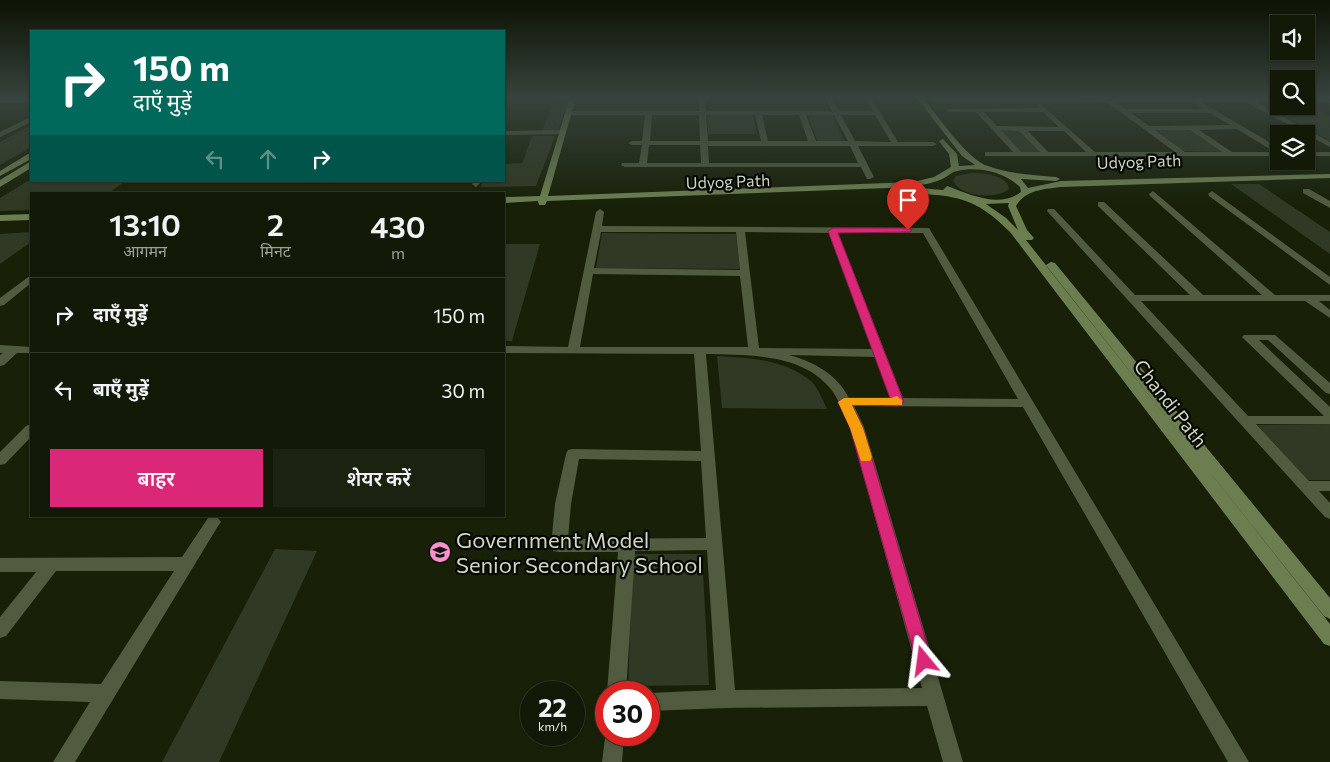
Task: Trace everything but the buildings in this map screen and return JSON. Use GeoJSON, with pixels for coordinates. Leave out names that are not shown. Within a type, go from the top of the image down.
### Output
{"type":"FeatureCollection","features":[{"type":"Feature","properties":{"kind":"main road"},"geometry":{"type":"LineString","coordinates":[[542,200],[562,133]]}},
{"type":"Feature","properties":{"kind":"main road"},"geometry":{"type":"LineString","coordinates":[[938,133],[954,153],[957,162],[955,169],[986,169]]}},
{"type":"Feature","properties":{"kind":"main road"},"geometry":{"type":"LineString","coordinates":[[948,133],[965,154],[986,169]]}},
{"type":"Feature","properties":{"kind":"main road"},"geometry":{"type":"LineString","coordinates":[[0,174],[30,157]]}},
{"type":"Feature","properties":{"kind":"main road"},"geometry":{"type":"LineString","coordinates":[[0,184],[30,167]]}},
{"type":"Feature","properties":{"kind":"main road","name":"Udyog Path"},"geometry":{"type":"LineString","coordinates":[[505,204],[542,200],[914,184],[941,176],[947,171],[955,169]]}},
{"type":"Feature","properties":{"kind":"main road","name":"Udyog Path"},"geometry":{"type":"LineString","coordinates":[[986,169],[1009,175],[1054,179],[1330,171]]}},
{"type":"Feature","properties":{"kind":"main road"},"geometry":{"type":"LineString","coordinates":[[1009,175],[1024,186],[1020,196]]}},
{"type":"Feature","properties":{"kind":"main road"},"geometry":{"type":"LineString","coordinates":[[941,176],[941,182],[945,187],[973,199]]}},
{"type":"Feature","properties":{"kind":"main road","name":"Udyog Path"},"geometry":{"type":"LineString","coordinates":[[973,199],[991,201],[1020,196],[1039,187],[1061,184],[1330,176]]}},
{"type":"Feature","properties":{"kind":"main road","name":"Udyog Path"},"geometry":{"type":"LineString","coordinates":[[505,200],[868,190],[954,192]]}},
{"type":"Feature","properties":{"kind":"main road","name":"Chandi Path"},"geometry":{"type":"LineString","coordinates":[[1020,196],[1012,206],[1023,231],[1330,611]]}},
{"type":"Feature","properties":{"kind":"main road","name":"Chandi Path"},"geometry":{"type":"LineString","coordinates":[[973,199],[1003,220],[1013,230],[1330,638]]}},
{"type":"Feature","properties":{"kind":"main road"},"geometry":{"type":"LineString","coordinates":[[0,218],[30,217]]}},
{"type":"Feature","properties":{"kind":"main road"},"geometry":{"type":"LineString","coordinates":[[0,224],[30,223]]}},
{"type":"Feature","properties":{"kind":"street"},"geometry":{"type":"LineString","coordinates":[[505,133],[530,133]]}},
{"type":"Feature","properties":{"kind":"street"},"geometry":{"type":"LineString","coordinates":[[643,165],[646,133]]}},
{"type":"Feature","properties":{"kind":"street"},"geometry":{"type":"LineString","coordinates":[[704,133],[705,165]]}},
{"type":"Feature","properties":{"kind":"street"},"geometry":{"type":"LineString","coordinates":[[762,133],[764,144]]}},
{"type":"Feature","properties":{"kind":"street"},"geometry":{"type":"LineString","coordinates":[[809,133],[813,144]]}},
{"type":"Feature","properties":{"kind":"street"},"geometry":{"type":"LineString","coordinates":[[847,133],[870,177]]}},
{"type":"Feature","properties":{"kind":"street"},"geometry":{"type":"LineString","coordinates":[[890,133],[896,144]]}},
{"type":"Feature","properties":{"kind":"street"},"geometry":{"type":"LineString","coordinates":[[999,133],[1019,154]]}},
{"type":"Feature","properties":{"kind":"street"},"geometry":{"type":"LineString","coordinates":[[1026,133],[1046,154]]}},
{"type":"Feature","properties":{"kind":"street"},"geometry":{"type":"LineString","coordinates":[[1069,133],[1092,153]]}},
{"type":"Feature","properties":{"kind":"street"},"geometry":{"type":"LineString","coordinates":[[1153,133],[1183,154]]}},
{"type":"Feature","properties":{"kind":"street"},"geometry":{"type":"LineString","coordinates":[[1199,133],[1230,154]]}},
{"type":"Feature","properties":{"kind":"street"},"geometry":{"type":"LineString","coordinates":[[1247,133],[1270,147]]}},
{"type":"Feature","properties":{"kind":"street"},"geometry":{"type":"LineString","coordinates":[[1307,133],[1330,145]]}},
{"type":"Feature","properties":{"kind":"street"},"geometry":{"type":"LineString","coordinates":[[632,143],[933,144]]}},
{"type":"Feature","properties":{"kind":"street"},"geometry":{"type":"LineString","coordinates":[[988,154],[1270,152]]}},
{"type":"Feature","properties":{"kind":"street"},"geometry":{"type":"LineString","coordinates":[[1315,154],[1330,154]]}},
{"type":"Feature","properties":{"kind":"street"},"geometry":{"type":"LineString","coordinates":[[625,165],[864,165]]}},
{"type":"Feature","properties":{"kind":"street"},"geometry":{"type":"LineString","coordinates":[[1306,191],[1330,206]]}},
{"type":"Feature","properties":{"kind":"street"},"geometry":{"type":"LineString","coordinates":[[1153,194],[1272,298]]}},
{"type":"Feature","properties":{"kind":"street"},"geometry":{"type":"LineString","coordinates":[[1212,194],[1330,282]]}},
{"type":"Feature","properties":{"kind":"street"},"geometry":{"type":"LineString","coordinates":[[1101,204],[1200,298]]}},
{"type":"Feature","properties":{"kind":"street"},"geometry":{"type":"LineString","coordinates":[[1051,211],[1330,513]]}},
{"type":"Feature","properties":{"kind":"street"},"geometry":{"type":"LineString","coordinates":[[573,350],[600,212]]}},
{"type":"Feature","properties":{"kind":"street"},"geometry":{"type":"LineString","coordinates":[[597,229],[926,230],[1240,762]]}},
{"type":"Feature","properties":{"kind":"street"},"geometry":{"type":"LineString","coordinates":[[740,230],[754,351]]}},
{"type":"Feature","properties":{"kind":"street"},"geometry":{"type":"LineString","coordinates":[[833,231],[898,402]]}},
{"type":"Feature","properties":{"kind":"street"},"geometry":{"type":"LineString","coordinates":[[589,271],[745,273]]}},
{"type":"Feature","properties":{"kind":"street"},"geometry":{"type":"LineString","coordinates":[[0,303],[30,279]]}},
{"type":"Feature","properties":{"kind":"street"},"geometry":{"type":"LineString","coordinates":[[1131,298],[1330,298]]}},
{"type":"Feature","properties":{"kind":"street"},"geometry":{"type":"LineString","coordinates":[[1308,298],[1330,315]]}},
{"type":"Feature","properties":{"kind":"street"},"geometry":{"type":"LineString","coordinates":[[1330,390],[1271,337],[1248,337],[1330,414]]}},
{"type":"Feature","properties":{"kind":"street"},"geometry":{"type":"LineString","coordinates":[[0,349],[30,350]]}},
{"type":"Feature","properties":{"kind":"street"},"geometry":{"type":"LineString","coordinates":[[0,362],[14,349]]}},
{"type":"Feature","properties":{"kind":"street"},"geometry":{"type":"LineString","coordinates":[[505,350],[700,350],[879,353]]}},
{"type":"Feature","properties":{"kind":"street"},"geometry":{"type":"LineString","coordinates":[[700,350],[726,698]]}},
{"type":"Feature","properties":{"kind":"street"},"geometry":{"type":"LineString","coordinates":[[754,351],[779,356],[814,370],[839,391],[856,428],[953,762]]}},
{"type":"Feature","properties":{"kind":"street"},"geometry":{"type":"LineString","coordinates":[[844,402],[1028,403]]}},
{"type":"Feature","properties":{"kind":"street"},"geometry":{"type":"LineString","coordinates":[[1244,420],[1330,420]]}},
{"type":"Feature","properties":{"kind":"street"},"geometry":{"type":"LineString","coordinates":[[0,460],[30,429]]}},
{"type":"Feature","properties":{"kind":"street"},"geometry":{"type":"LineString","coordinates":[[707,456],[573,454],[563,504],[559,546],[714,544]]}},
{"type":"Feature","properties":{"kind":"street"},"geometry":{"type":"LineString","coordinates":[[1305,486],[1330,486]]}},
{"type":"Feature","properties":{"kind":"street"},"geometry":{"type":"LineString","coordinates":[[63,762],[213,522]]}},
{"type":"Feature","properties":{"kind":"street"},"geometry":{"type":"LineString","coordinates":[[617,681],[626,546]]}},
{"type":"Feature","properties":{"kind":"street"},"geometry":{"type":"LineString","coordinates":[[0,630],[52,564]]}},
{"type":"Feature","properties":{"kind":"street"},"geometry":{"type":"LineString","coordinates":[[0,565],[187,564]]}},
{"type":"Feature","properties":{"kind":"street"},"geometry":{"type":"LineString","coordinates":[[0,690],[106,692]]}},
{"type":"Feature","properties":{"kind":"street"},"geometry":{"type":"LineString","coordinates":[[660,701],[726,698],[934,697]]}},
{"type":"Feature","properties":{"kind":"street"},"geometry":{"type":"LineString","coordinates":[[612,762],[613,746]]}},
{"type":"Feature","properties":{"kind":"green space"},"geometry":{"type":"Polygon","coordinates":[[[17,133],[30,133],[30,148],[0,165],[0,142],[17,133]]]}},
{"type":"Feature","properties":{"kind":"green space"},"geometry":{"type":"Polygon","coordinates":[[[708,133],[757,134],[708,134],[708,133]]]}},
{"type":"Feature","properties":{"kind":"green space"},"geometry":{"type":"Polygon","coordinates":[[[814,133],[841,133],[845,142],[818,142],[814,133]]]}},
{"type":"Feature","properties":{"kind":"green space"},"geometry":{"type":"Polygon","coordinates":[[[1000,133],[1023,133],[1043,153],[1020,153],[1000,133]]]}},
{"type":"Feature","properties":{"kind":"green space"},"geometry":{"type":"Polygon","coordinates":[[[1159,133],[1194,133],[1222,152],[1184,151],[1159,133]]]}},
{"type":"Feature","properties":{"kind":"green space"},"geometry":{"type":"Polygon","coordinates":[[[1315,133],[1315,133],[1330,133],[1330,141],[1315,133]]]}},
{"type":"Feature","properties":{"kind":"green space"},"geometry":{"type":"Polygon","coordinates":[[[532,136],[555,136],[536,186],[481,187],[483,182],[505,182],[505,164],[522,163],[532,136]]]}},
{"type":"Feature","properties":{"kind":"green space"},"geometry":{"type":"Polygon","coordinates":[[[971,173],[988,174],[1000,178],[1007,184],[1009,189],[996,195],[979,195],[963,190],[953,180],[956,176],[971,173]]]}},
{"type":"Feature","properties":{"kind":"green space"},"geometry":{"type":"Polygon","coordinates":[[[30,180],[30,182],[124,182],[111,192],[30,192],[30,210],[0,211],[0,198],[30,180]]]}},
{"type":"Feature","properties":{"kind":"green space"},"geometry":{"type":"Polygon","coordinates":[[[1231,184],[1259,184],[1330,232],[1330,254],[1231,184]]]}},
{"type":"Feature","properties":{"kind":"green space"},"geometry":{"type":"Polygon","coordinates":[[[30,232],[30,243],[0,264],[0,234],[30,232]]]}},
{"type":"Feature","properties":{"kind":"green space"},"geometry":{"type":"Polygon","coordinates":[[[602,233],[736,234],[740,269],[596,268],[602,233]]]}},
{"type":"Feature","properties":{"kind":"green space"},"geometry":{"type":"Polygon","coordinates":[[[505,244],[540,244],[512,341],[505,341],[505,244]]]}},
{"type":"Feature","properties":{"kind":"green space"},"geometry":{"type":"Polygon","coordinates":[[[717,356],[767,361],[802,374],[812,382],[827,409],[722,408],[717,356]]]}},
{"type":"Feature","properties":{"kind":"green space"},"geometry":{"type":"Polygon","coordinates":[[[1330,424],[1330,480],[1308,480],[1257,425],[1330,424]]]}},
{"type":"Feature","properties":{"kind":"green space"},"geometry":{"type":"Polygon","coordinates":[[[275,549],[317,551],[219,762],[162,762],[275,549]]]}},
{"type":"Feature","properties":{"kind":"green space"},"geometry":{"type":"Polygon","coordinates":[[[633,554],[702,554],[709,685],[660,686],[660,681],[628,681],[633,554]]]}},
{"type":"Feature","properties":{"kind":"slow traffic"},"geometry":{"type":"LineString","coordinates":[[865,457],[856,428],[844,402],[898,402],[897,400]]}},
{"type":"Feature","properties":{"kind":"place","name":"Government Model Senior Secondary School"},"geometry":{"type":"Point","coordinates":[440,552]}},
{"type":"Feature","properties":{"kind":"route"},"geometry":{"type":"LineString","coordinates":[[908,230],[833,231],[898,402],[844,402],[856,428],[924,661]]}}]}
